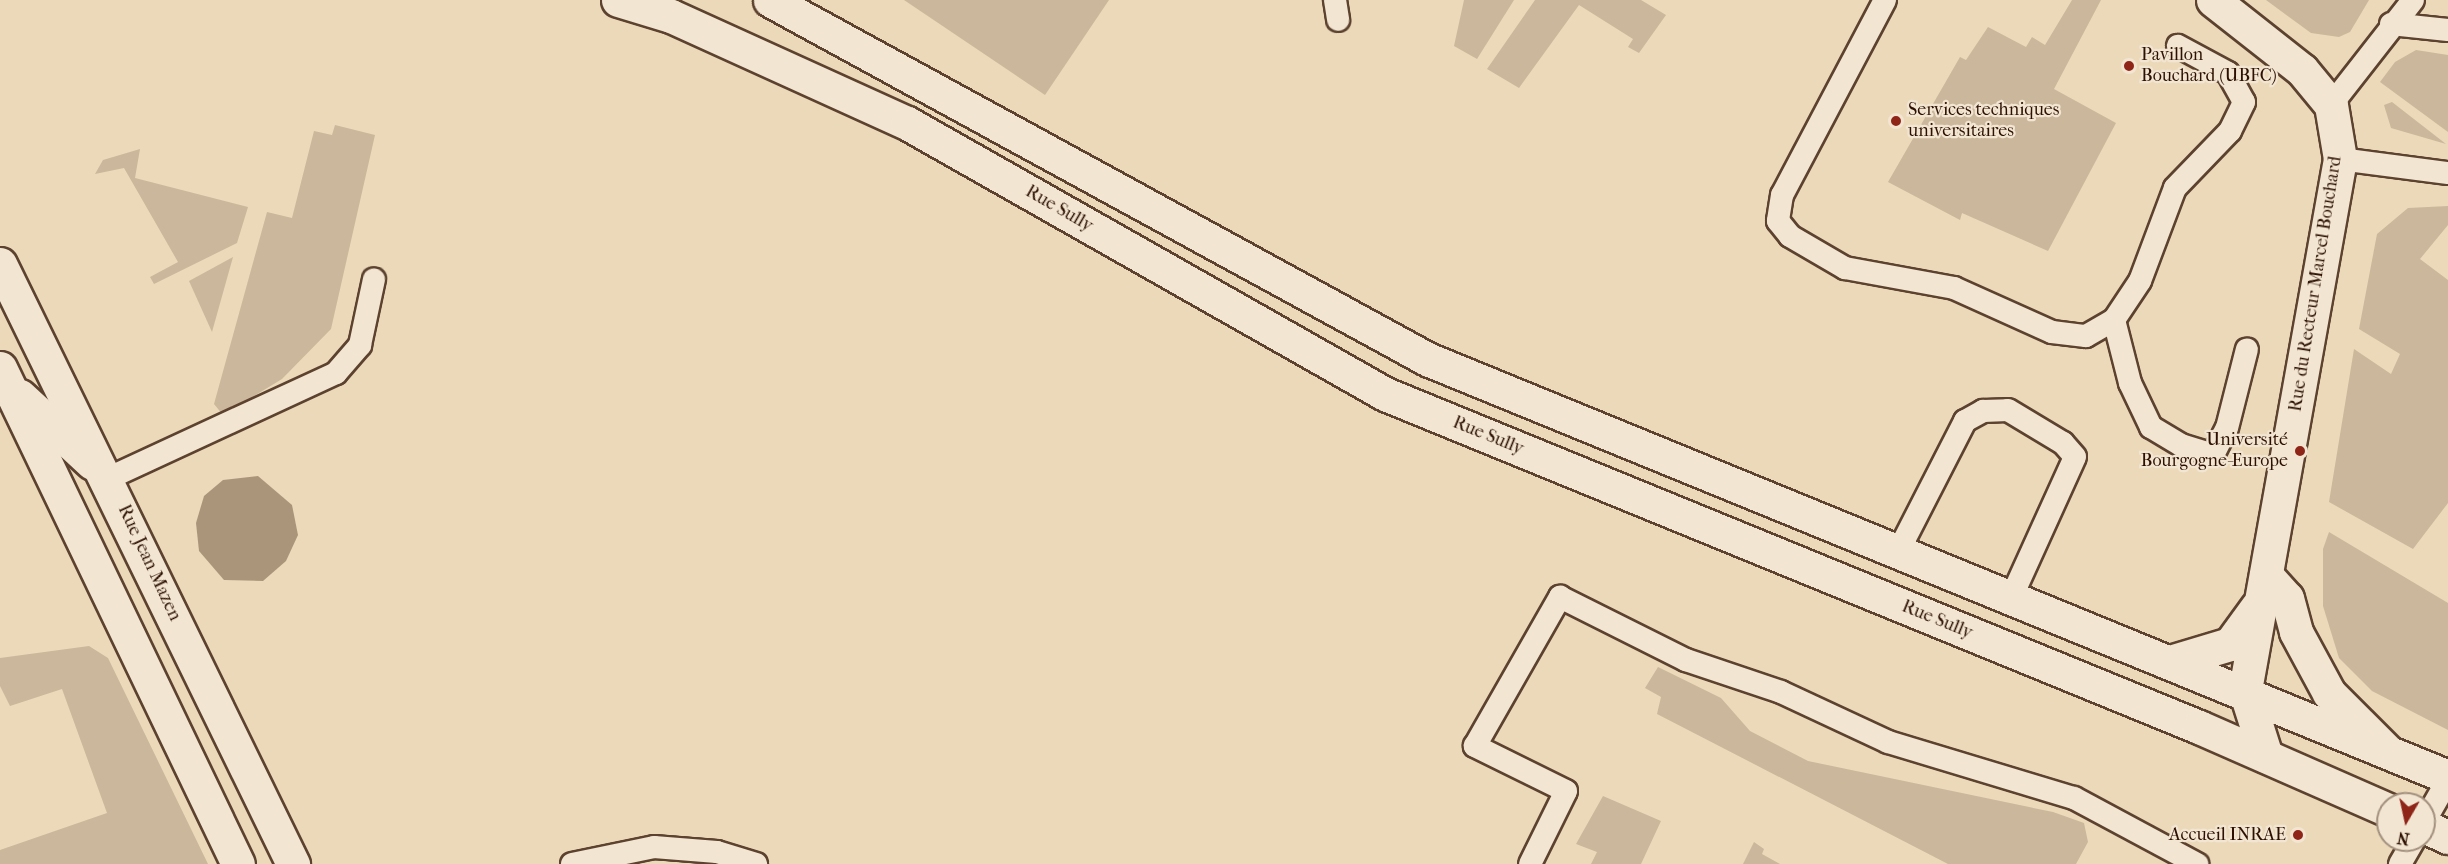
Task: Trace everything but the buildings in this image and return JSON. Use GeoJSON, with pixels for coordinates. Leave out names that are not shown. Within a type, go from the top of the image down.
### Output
{"type":"FeatureCollection","features":[{"type":"Feature","properties":{"kind":"main road","name":"Rue Sully"},"geometry":{"type":"LineString","coordinates":[[618,0],[671,16],[907,123],[1385,394],[2266,756],[2376,805]]}},
{"type":"Feature","properties":{"kind":"main road"},"geometry":{"type":"LineString","coordinates":[[770,0],[1427,359],[2245,690],[2448,779]]}},
{"type":"Feature","properties":{"kind":"main road"},"geometry":{"type":"LineString","coordinates":[[2213,0],[2302,70],[2331,105]]}},
{"type":"Feature","properties":{"kind":"main road","name":"Rue du Recteur Marcel Bouchard"},"geometry":{"type":"LineString","coordinates":[[2245,690],[2340,159],[2331,105]]}},
{"type":"Feature","properties":{"kind":"main road","name":"Rue Jean Mazen"},"geometry":{"type":"LineString","coordinates":[[0,264],[109,478],[293,864]]}},
{"type":"Feature","properties":{"kind":"main road"},"geometry":{"type":"LineString","coordinates":[[4,376],[109,478]]}},
{"type":"Feature","properties":{"kind":"main road"},"geometry":{"type":"LineString","coordinates":[[4,376],[238,864]]}},
{"type":"Feature","properties":{"kind":"main road"},"geometry":{"type":"LineString","coordinates":[[2173,661],[2230,644],[2264,587],[2287,598],[2296,632],[2329,693],[2387,751]]}},
{"type":"Feature","properties":{"kind":"main road"},"geometry":{"type":"LineString","coordinates":[[2245,690],[2266,756]]}},
{"type":"Feature","properties":{"kind":"lane"},"geometry":{"type":"LineString","coordinates":[[1885,0],[1782,195],[1778,221],[1790,236],[1845,268],[1954,288],[2052,332],[2086,336],[2114,320],[2140,281],[2175,188],[2230,131],[2244,102],[2228,73],[2178,46]]}},
{"type":"Feature","properties":{"kind":"lane"},"geometry":{"type":"LineString","coordinates":[[2331,105],[2391,24],[2413,0]]}},
{"type":"Feature","properties":{"kind":"lane"},"geometry":{"type":"LineString","coordinates":[[2391,24],[2448,30]]}},
{"type":"Feature","properties":{"kind":"lane"},"geometry":{"type":"LineString","coordinates":[[2340,159],[2448,173]]}},
{"type":"Feature","properties":{"kind":"lane"},"geometry":{"type":"LineString","coordinates":[[109,478],[336,373],[360,345],[374,279]]}},
{"type":"Feature","properties":{"kind":"lane"},"geometry":{"type":"LineString","coordinates":[[2114,320],[2130,383],[2151,427],[2181,445],[2213,455],[2227,428],[2247,349]]}},
{"type":"Feature","properties":{"kind":"lane"},"geometry":{"type":"LineString","coordinates":[[1899,550],[1965,421],[1983,411],[2008,410],[2063,443],[2075,458],[2012,596]]}},
{"type":"Feature","properties":{"kind":"lane"},"geometry":{"type":"LineString","coordinates":[[1530,864],[1566,791],[1475,746],[1560,597],[1686,660],[1781,692],[1887,742],[2074,798],[2197,864]]}},
{"type":"Feature","properties":{"kind":"lane"},"geometry":{"type":"LineString","coordinates":[[2436,802],[2448,779]]}},
{"type":"Feature","properties":{"kind":"lane"},"geometry":{"type":"LineString","coordinates":[[572,864],[654,847],[717,852],[756,864]]}},
{"type":"Feature","properties":{"kind":"shaded area"},"geometry":{"type":"Polygon","coordinates":[[[904,0],[1109,0],[1045,95],[904,0]]]}},
{"type":"Feature","properties":{"kind":"shaded area"},"geometry":{"type":"Polygon","coordinates":[[[1464,0],[1514,0],[1477,59],[1454,46],[1464,0]]]}},
{"type":"Feature","properties":{"kind":"shaded area"},"geometry":{"type":"Polygon","coordinates":[[[1535,0],[1641,0],[1666,15],[1639,53],[1628,47],[1633,39],[1579,5],[1519,88],[1487,69],[1535,0]]]}},
{"type":"Feature","properties":{"kind":"shaded area"},"geometry":{"type":"Polygon","coordinates":[[[2072,0],[2101,0],[2054,89],[2116,123],[2048,251],[1962,213],[1960,220],[1888,182],[1960,57],[1966,60],[1988,27],[2026,47],[2032,37],[2045,45],[2072,0]]]}},
{"type":"Feature","properties":{"kind":"shaded area"},"geometry":{"type":"Polygon","coordinates":[[[2266,0],[2369,0],[2350,32],[2339,37],[2311,33],[2266,0]]]}},
{"type":"Feature","properties":{"kind":"shaded area"},"geometry":{"type":"Polygon","coordinates":[[[2416,50],[2448,55],[2448,132],[2380,82],[2395,62],[2416,50]]]}},
{"type":"Feature","properties":{"kind":"shaded area"},"geometry":{"type":"Polygon","coordinates":[[[2392,102],[2446,144],[2391,128],[2384,105],[2392,102]]]}},
{"type":"Feature","properties":{"kind":"shaded area"},"geometry":{"type":"Polygon","coordinates":[[[335,125],[375,135],[331,329],[282,379],[223,415],[214,404],[267,212],[292,218],[314,131],[332,135],[335,125]]]}},
{"type":"Feature","properties":{"kind":"shaded area"},"geometry":{"type":"Polygon","coordinates":[[[140,149],[135,178],[248,207],[237,243],[154,284],[150,277],[178,262],[124,168],[95,174],[103,160],[140,149]]]}},
{"type":"Feature","properties":{"kind":"shaded area"},"geometry":{"type":"Polygon","coordinates":[[[2448,206],[2448,225],[2420,259],[2448,280],[2448,503],[2413,549],[2329,502],[2354,349],[2391,374],[2400,354],[2359,329],[2377,234],[2408,208],[2448,206]]]}},
{"type":"Feature","properties":{"kind":"shaded area"},"geometry":{"type":"Polygon","coordinates":[[[233,257],[212,332],[189,281],[233,257]]]}},
{"type":"Feature","properties":{"kind":"shaded area"},"geometry":{"type":"Polygon","coordinates":[[[258,476],[292,505],[298,535],[286,561],[263,581],[224,580],[199,551],[196,523],[204,496],[223,480],[258,476]]]}},
{"type":"Feature","properties":{"kind":"shaded area"},"geometry":{"type":"Polygon","coordinates":[[[2329,532],[2448,603],[2448,730],[2372,691],[2339,658],[2323,606],[2323,549],[2329,532]]]}},
{"type":"Feature","properties":{"kind":"shaded area"},"geometry":{"type":"Polygon","coordinates":[[[89,646],[108,658],[208,864],[0,864],[0,850],[107,813],[62,689],[10,706],[0,686],[0,658],[89,646]]]}},
{"type":"Feature","properties":{"kind":"shaded area"},"geometry":{"type":"Polygon","coordinates":[[[1658,667],[1721,698],[1750,731],[1808,761],[2053,812],[2084,823],[2088,842],[2076,864],[1948,864],[1657,714],[1661,697],[1645,688],[1658,667]]]}},
{"type":"Feature","properties":{"kind":"shaded area"},"geometry":{"type":"Polygon","coordinates":[[[1603,796],[1661,821],[1641,864],[1591,864],[1597,852],[1576,844],[1603,796]]]}},
{"type":"Feature","properties":{"kind":"shaded area"},"geometry":{"type":"Polygon","coordinates":[[[1754,842],[1764,849],[1762,854],[1780,864],[1743,864],[1754,842]]]}},
{"type":"Feature","properties":{"kind":"place","name":"Pavillon Bouchard (UBFC)"},"geometry":{"type":"Point","coordinates":[2129,66]}},
{"type":"Feature","properties":{"kind":"place","name":"Services techniques universitaires"},"geometry":{"type":"Point","coordinates":[1896,121]}},
{"type":"Feature","properties":{"kind":"place","name":"Université Bourgogne-Europe"},"geometry":{"type":"Point","coordinates":[2300,451]}},
{"type":"Feature","properties":{"kind":"place","name":"Accueil INRAE"},"geometry":{"type":"Point","coordinates":[2298,835]}}]}
